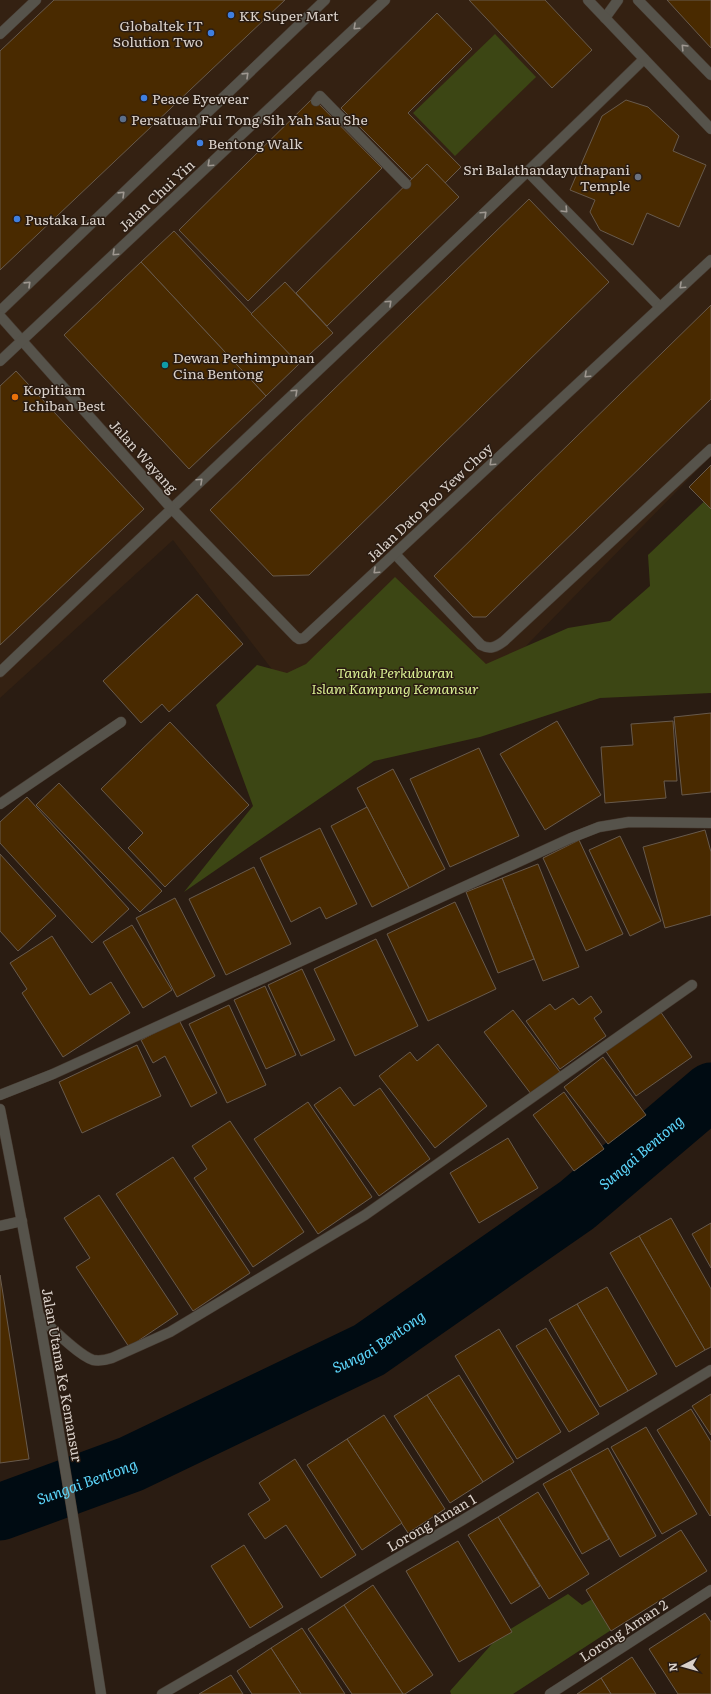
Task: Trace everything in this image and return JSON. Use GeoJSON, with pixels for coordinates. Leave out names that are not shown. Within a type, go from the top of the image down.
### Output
{"type":"FeatureCollection","features":[{"type":"Feature","properties":{"kind":"street"},"geometry":{"type":"LineString","coordinates":[[0,34],[36,0]]}},
{"type":"Feature","properties":{"kind":"street","name":"Jalan Chui Yin"},"geometry":{"type":"LineString","coordinates":[[0,311],[325,0]]}},
{"type":"Feature","properties":{"kind":"street","name":"Jalan Chui Yin"},"geometry":{"type":"LineString","coordinates":[[0,361],[385,0]]}},
{"type":"Feature","properties":{"kind":"street"},"geometry":{"type":"LineString","coordinates":[[588,0],[711,129]]}},
{"type":"Feature","properties":{"kind":"street"},"geometry":{"type":"LineString","coordinates":[[605,18],[618,0]]}},
{"type":"Feature","properties":{"kind":"street"},"geometry":{"type":"LineString","coordinates":[[638,0],[711,76]]}},
{"type":"Feature","properties":{"kind":"street"},"geometry":{"type":"LineString","coordinates":[[0,672],[171,508],[528,172],[644,59]]}},
{"type":"Feature","properties":{"kind":"street"},"geometry":{"type":"LineString","coordinates":[[316,101],[320,96],[406,184]]}},
{"type":"Feature","properties":{"kind":"street"},"geometry":{"type":"LineString","coordinates":[[528,172],[660,307]]}},
{"type":"Feature","properties":{"kind":"street","name":"Jalan Dato Poo Yew Choy"},"geometry":{"type":"LineString","coordinates":[[171,508],[296,637],[299,639],[304,638],[711,260]]}},
{"type":"Feature","properties":{"kind":"street","name":"Jalan Wayang"},"geometry":{"type":"LineString","coordinates":[[0,316],[171,508]]}},
{"type":"Feature","properties":{"kind":"street"},"geometry":{"type":"LineString","coordinates":[[395,554],[481,645],[486,648],[492,648],[504,641],[711,449]]}},
{"type":"Feature","properties":{"kind":"street"},"geometry":{"type":"LineString","coordinates":[[0,804],[121,722]]}},
{"type":"Feature","properties":{"kind":"street"},"geometry":{"type":"LineString","coordinates":[[0,1095],[53,1074],[571,838],[599,827],[629,822],[711,823]]}},
{"type":"Feature","properties":{"kind":"street"},"geometry":{"type":"LineString","coordinates":[[39,1316],[82,1354],[93,1360],[112,1358],[170,1332],[365,1215],[692,984]]}},
{"type":"Feature","properties":{"kind":"street","name":"Jalan Utama Ke Kemansur"},"geometry":{"type":"LineString","coordinates":[[0,1109],[39,1316],[101,1694]]}},
{"type":"Feature","properties":{"kind":"street"},"geometry":{"type":"LineString","coordinates":[[0,1226],[22,1221]]}},
{"type":"Feature","properties":{"kind":"street","name":"Lorong Aman 1"},"geometry":{"type":"LineString","coordinates":[[162,1694],[461,1521],[711,1370]]}},
{"type":"Feature","properties":{"kind":"street","name":"Lorong Aman 2"},"geometry":{"type":"LineString","coordinates":[[550,1694],[711,1590]]}},
{"type":"Feature","properties":{"kind":"shaded area"},"geometry":{"type":"Polygon","coordinates":[[[0,0],[711,0],[711,456],[488,685],[336,753],[173,540],[0,698],[0,0]]]}},
{"type":"Feature","properties":{"kind":"green space"},"geometry":{"type":"Polygon","coordinates":[[[495,34],[536,77],[455,156],[413,113],[495,34]]]}},
{"type":"Feature","properties":{"kind":"green space","name":"Tanah Perkuburan Islam Kampung Kemansur"},"geometry":{"type":"Polygon","coordinates":[[[711,495],[711,693],[600,698],[480,737],[374,761],[184,892],[253,806],[216,705],[257,665],[287,673],[306,664],[395,577],[486,664],[568,628],[610,621],[650,586],[648,555],[711,495]]]}},
{"type":"Feature","properties":{"kind":"green space"},"geometry":{"type":"Polygon","coordinates":[[[678,1549],[694,1576],[513,1694],[451,1694],[450,1691],[499,1636],[568,1594],[582,1605],[678,1549]]]}},
{"type":"Feature","properties":{"kind":"building"},"geometry":{"type":"Polygon","coordinates":[[[54,0],[285,0],[0,270],[0,51],[54,0]]]}},
{"type":"Feature","properties":{"kind":"building"},"geometry":{"type":"Polygon","coordinates":[[[469,0],[545,0],[592,50],[552,88],[469,0]]]}},
{"type":"Feature","properties":{"kind":"building"},"geometry":{"type":"Polygon","coordinates":[[[667,0],[711,0],[711,48],[667,0]]]}},
{"type":"Feature","properties":{"kind":"building"},"geometry":{"type":"Polygon","coordinates":[[[437,13],[472,49],[408,113],[461,167],[445,183],[427,164],[412,179],[341,108],[437,13]]]}},
{"type":"Feature","properties":{"kind":"building"},"geometry":{"type":"Polygon","coordinates":[[[313,98],[382,168],[248,301],[179,230],[313,98]]]}},
{"type":"Feature","properties":{"kind":"building","name":"Sri Balathandayuthapani Temple"},"geometry":{"type":"Polygon","coordinates":[[[626,100],[648,107],[679,136],[673,151],[706,165],[679,227],[647,213],[633,245],[600,230],[590,212],[595,200],[570,190],[602,116],[626,100]]]}},
{"type":"Feature","properties":{"kind":"building"},"geometry":{"type":"Polygon","coordinates":[[[427,164],[459,197],[327,326],[296,293],[427,164]]]}},
{"type":"Feature","properties":{"kind":"building"},"geometry":{"type":"Polygon","coordinates":[[[529,199],[609,282],[309,575],[273,576],[210,510],[529,199]]]}},
{"type":"Feature","properties":{"kind":"building"},"geometry":{"type":"Polygon","coordinates":[[[174,231],[299,364],[266,396],[141,262],[174,231]]]}},
{"type":"Feature","properties":{"kind":"building","name":"Dewan Perhimpunan Cina Bentong"},"geometry":{"type":"Polygon","coordinates":[[[141,262],[266,396],[189,469],[64,335],[141,262]]]}},
{"type":"Feature","properties":{"kind":"building"},"geometry":{"type":"Polygon","coordinates":[[[285,282],[333,333],[299,364],[251,314],[285,282]]]}},
{"type":"Feature","properties":{"kind":"building"},"geometry":{"type":"Polygon","coordinates":[[[711,305],[711,399],[486,617],[473,617],[434,576],[711,305]]]}},
{"type":"Feature","properties":{"kind":"building"},"geometry":{"type":"Polygon","coordinates":[[[16,371],[144,509],[0,645],[0,386],[16,371]]]}},
{"type":"Feature","properties":{"kind":"building"},"geometry":{"type":"Polygon","coordinates":[[[711,465],[711,509],[689,487],[711,465]]]}},
{"type":"Feature","properties":{"kind":"building"},"geometry":{"type":"Polygon","coordinates":[[[197,594],[243,644],[169,712],[162,704],[141,723],[103,681],[197,594]]]}},
{"type":"Feature","properties":{"kind":"building"},"geometry":{"type":"Polygon","coordinates":[[[711,713],[711,792],[682,795],[674,717],[711,713]]]}},
{"type":"Feature","properties":{"kind":"building"},"geometry":{"type":"Polygon","coordinates":[[[557,721],[601,795],[545,830],[500,754],[557,721]]]}},
{"type":"Feature","properties":{"kind":"building"},"geometry":{"type":"Polygon","coordinates":[[[673,721],[677,781],[664,781],[666,798],[605,803],[601,747],[633,745],[631,724],[673,721]]]}},
{"type":"Feature","properties":{"kind":"building"},"geometry":{"type":"Polygon","coordinates":[[[170,722],[249,805],[165,887],[128,848],[143,833],[101,789],[170,722]]]}},
{"type":"Feature","properties":{"kind":"building"},"geometry":{"type":"Polygon","coordinates":[[[479,748],[519,836],[450,867],[410,779],[479,748]]]}},
{"type":"Feature","properties":{"kind":"building"},"geometry":{"type":"Polygon","coordinates":[[[393,769],[445,869],[409,888],[357,788],[393,769]]]}},
{"type":"Feature","properties":{"kind":"building"},"geometry":{"type":"Polygon","coordinates":[[[59,783],[162,891],[140,912],[36,805],[59,783]]]}},
{"type":"Feature","properties":{"kind":"building"},"geometry":{"type":"Polygon","coordinates":[[[27,797],[129,909],[92,943],[0,843],[0,822],[27,797]]]}},
{"type":"Feature","properties":{"kind":"building"},"geometry":{"type":"Polygon","coordinates":[[[367,807],[409,888],[372,907],[331,826],[367,807]]]}},
{"type":"Feature","properties":{"kind":"building"},"geometry":{"type":"Polygon","coordinates":[[[320,828],[357,904],[326,919],[320,907],[291,922],[260,858],[320,828]]]}},
{"type":"Feature","properties":{"kind":"building"},"geometry":{"type":"Polygon","coordinates":[[[705,830],[711,852],[711,915],[665,928],[643,847],[705,830]]]}},
{"type":"Feature","properties":{"kind":"building"},"geometry":{"type":"Polygon","coordinates":[[[620,836],[661,921],[630,936],[589,850],[620,836]]]}},
{"type":"Feature","properties":{"kind":"building"},"geometry":{"type":"Polygon","coordinates":[[[579,840],[623,934],[586,951],[543,858],[579,840]]]}},
{"type":"Feature","properties":{"kind":"building"},"geometry":{"type":"Polygon","coordinates":[[[0,854],[56,916],[18,951],[0,931],[0,854]]]}},
{"type":"Feature","properties":{"kind":"building"},"geometry":{"type":"Polygon","coordinates":[[[538,864],[579,967],[543,981],[502,878],[538,864]]]}},
{"type":"Feature","properties":{"kind":"building"},"geometry":{"type":"Polygon","coordinates":[[[254,867],[291,944],[226,975],[189,899],[254,867]]]}},
{"type":"Feature","properties":{"kind":"building"},"geometry":{"type":"Polygon","coordinates":[[[502,878],[534,959],[498,973],[466,892],[502,878]]]}},
{"type":"Feature","properties":{"kind":"building"},"geometry":{"type":"Polygon","coordinates":[[[175,898],[215,976],[177,997],[136,918],[175,898]]]}},
{"type":"Feature","properties":{"kind":"building"},"geometry":{"type":"Polygon","coordinates":[[[455,902],[496,989],[428,1021],[387,934],[455,902]]]}},
{"type":"Feature","properties":{"kind":"building"},"geometry":{"type":"Polygon","coordinates":[[[132,925],[172,990],[143,1008],[103,942],[132,925]]]}},
{"type":"Feature","properties":{"kind":"building"},"geometry":{"type":"Polygon","coordinates":[[[52,936],[90,995],[111,982],[130,1013],[63,1057],[22,993],[27,989],[10,963],[52,936]]]}},
{"type":"Feature","properties":{"kind":"building"},"geometry":{"type":"Polygon","coordinates":[[[376,939],[418,1026],[355,1056],[314,969],[376,939]]]}},
{"type":"Feature","properties":{"kind":"building"},"geometry":{"type":"Polygon","coordinates":[[[302,969],[335,1040],[301,1056],[268,985],[302,969]]]}},
{"type":"Feature","properties":{"kind":"building"},"geometry":{"type":"Polygon","coordinates":[[[265,986],[296,1055],[266,1069],[234,1000],[265,986]]]}},
{"type":"Feature","properties":{"kind":"building"},"geometry":{"type":"Polygon","coordinates":[[[591,996],[602,1012],[594,1018],[606,1036],[560,1069],[526,1021],[550,1004],[555,1010],[573,998],[579,1005],[591,996]]]}},
{"type":"Feature","properties":{"kind":"building"},"geometry":{"type":"Polygon","coordinates":[[[229,1005],[266,1085],[227,1103],[189,1024],[229,1005]]]}},
{"type":"Feature","properties":{"kind":"building"},"geometry":{"type":"Polygon","coordinates":[[[513,1010],[560,1072],[531,1094],[484,1032],[513,1010]]]}},
{"type":"Feature","properties":{"kind":"building"},"geometry":{"type":"Polygon","coordinates":[[[660,1011],[692,1057],[636,1096],[605,1050],[660,1011]]]}},
{"type":"Feature","properties":{"kind":"building"},"geometry":{"type":"Polygon","coordinates":[[[179,1020],[217,1093],[191,1107],[165,1056],[153,1063],[141,1040],[179,1020]]]}},
{"type":"Feature","properties":{"kind":"building"},"geometry":{"type":"Polygon","coordinates":[[[438,1044],[487,1106],[435,1148],[379,1076],[410,1052],[417,1061],[438,1044]]]}},
{"type":"Feature","properties":{"kind":"building"},"geometry":{"type":"Polygon","coordinates":[[[137,1045],[161,1096],[82,1133],[59,1082],[137,1045]]]}},
{"type":"Feature","properties":{"kind":"building"},"geometry":{"type":"Polygon","coordinates":[[[603,1057],[646,1115],[608,1144],[564,1087],[603,1057]]]}},
{"type":"Feature","properties":{"kind":"building"},"geometry":{"type":"Polygon","coordinates":[[[340,1087],[354,1106],[380,1088],[430,1159],[379,1196],[314,1105],[340,1087]]]}},
{"type":"Feature","properties":{"kind":"building"},"geometry":{"type":"Polygon","coordinates":[[[564,1092],[604,1149],[574,1171],[533,1115],[564,1092]]]}},
{"type":"Feature","properties":{"kind":"building"},"geometry":{"type":"Polygon","coordinates":[[[308,1102],[372,1197],[318,1234],[254,1139],[308,1102]]]}},
{"type":"Feature","properties":{"kind":"building"},"geometry":{"type":"Polygon","coordinates":[[[230,1121],[304,1232],[253,1267],[194,1178],[207,1169],[192,1146],[230,1121]]]}},
{"type":"Feature","properties":{"kind":"building"},"geometry":{"type":"Polygon","coordinates":[[[508,1138],[538,1188],[479,1223],[450,1173],[508,1138]]]}},
{"type":"Feature","properties":{"kind":"building"},"geometry":{"type":"Polygon","coordinates":[[[173,1157],[250,1273],[193,1311],[116,1194],[173,1157]]]}},
{"type":"Feature","properties":{"kind":"building"},"geometry":{"type":"Polygon","coordinates":[[[99,1195],[178,1314],[129,1347],[76,1267],[90,1258],[64,1218],[99,1195]]]}},
{"type":"Feature","properties":{"kind":"building"},"geometry":{"type":"Polygon","coordinates":[[[671,1218],[711,1289],[711,1347],[705,1350],[639,1236],[671,1218]]]}},
{"type":"Feature","properties":{"kind":"building"},"geometry":{"type":"Polygon","coordinates":[[[711,1223],[711,1268],[692,1234],[711,1223]]]}},
{"type":"Feature","properties":{"kind":"building"},"geometry":{"type":"Polygon","coordinates":[[[639,1236],[705,1350],[676,1367],[610,1253],[639,1236]]]}},
{"type":"Feature","properties":{"kind":"building"},"geometry":{"type":"Polygon","coordinates":[[[0,1275],[29,1459],[0,1463],[0,1275]]]}},
{"type":"Feature","properties":{"kind":"building"},"geometry":{"type":"Polygon","coordinates":[[[607,1287],[657,1374],[628,1391],[577,1304],[607,1287]]]}},
{"type":"Feature","properties":{"kind":"building"},"geometry":{"type":"Polygon","coordinates":[[[577,1304],[628,1391],[600,1407],[549,1320],[577,1304]]]}},
{"type":"Feature","properties":{"kind":"building"},"geometry":{"type":"Polygon","coordinates":[[[546,1328],[599,1414],[569,1432],[516,1346],[546,1328]]]}},
{"type":"Feature","properties":{"kind":"building"},"geometry":{"type":"Polygon","coordinates":[[[499,1329],[561,1432],[517,1459],[455,1356],[499,1329]]]}},
{"type":"Feature","properties":{"kind":"building"},"geometry":{"type":"Polygon","coordinates":[[[459,1375],[514,1462],[483,1482],[427,1395],[459,1375]]]}},
{"type":"Feature","properties":{"kind":"building"},"geometry":{"type":"Polygon","coordinates":[[[711,1394],[711,1435],[692,1406],[711,1394]]]}},
{"type":"Feature","properties":{"kind":"building"},"geometry":{"type":"Polygon","coordinates":[[[427,1395],[483,1482],[450,1503],[394,1416],[427,1395]]]}},
{"type":"Feature","properties":{"kind":"building"},"geometry":{"type":"Polygon","coordinates":[[[691,1409],[711,1442],[710,1516],[657,1430],[691,1409]]]}},
{"type":"Feature","properties":{"kind":"building"},"geometry":{"type":"Polygon","coordinates":[[[384,1415],[445,1509],[408,1533],[347,1439],[384,1415]]]}},
{"type":"Feature","properties":{"kind":"building"},"geometry":{"type":"Polygon","coordinates":[[[646,1427],[697,1514],[662,1534],[611,1447],[646,1427]]]}},
{"type":"Feature","properties":{"kind":"building"},"geometry":{"type":"Polygon","coordinates":[[[347,1439],[402,1523],[362,1550],[307,1465],[347,1439]]]}},
{"type":"Feature","properties":{"kind":"building"},"geometry":{"type":"Polygon","coordinates":[[[608,1448],[656,1536],[620,1557],[570,1469],[608,1448]]]}},
{"type":"Feature","properties":{"kind":"building"},"geometry":{"type":"Polygon","coordinates":[[[295,1459],[356,1555],[321,1578],[286,1525],[265,1539],[248,1514],[270,1500],[259,1483],[295,1459]]]}},
{"type":"Feature","properties":{"kind":"building"},"geometry":{"type":"Polygon","coordinates":[[[570,1469],[609,1539],[582,1554],[543,1484],[570,1469]]]}},
{"type":"Feature","properties":{"kind":"building"},"geometry":{"type":"Polygon","coordinates":[[[538,1492],[589,1574],[549,1599],[498,1517],[538,1492]]]}},
{"type":"Feature","properties":{"kind":"building"},"geometry":{"type":"Polygon","coordinates":[[[498,1517],[540,1586],[511,1604],[468,1535],[498,1517]]]}},
{"type":"Feature","properties":{"kind":"building"},"geometry":{"type":"Polygon","coordinates":[[[681,1530],[707,1571],[611,1631],[586,1590],[681,1530]]]}},
{"type":"Feature","properties":{"kind":"building"},"geometry":{"type":"Polygon","coordinates":[[[458,1541],[512,1632],[459,1662],[406,1571],[458,1541]]]}},
{"type":"Feature","properties":{"kind":"building"},"geometry":{"type":"Polygon","coordinates":[[[244,1545],[283,1607],[250,1628],[211,1566],[244,1545]]]}},
{"type":"Feature","properties":{"kind":"building"},"geometry":{"type":"Polygon","coordinates":[[[373,1585],[433,1675],[405,1694],[403,1694],[344,1605],[373,1585]]]}},
{"type":"Feature","properties":{"kind":"building"},"geometry":{"type":"Polygon","coordinates":[[[344,1605],[403,1694],[352,1694],[308,1629],[344,1605]]]}},
{"type":"Feature","properties":{"kind":"building"},"geometry":{"type":"Polygon","coordinates":[[[705,1613],[711,1622],[711,1694],[678,1694],[649,1649],[705,1613]]]}},
{"type":"Feature","properties":{"kind":"building"},"geometry":{"type":"Polygon","coordinates":[[[302,1628],[345,1694],[301,1694],[271,1648],[302,1628]]]}},
{"type":"Feature","properties":{"kind":"building"},"geometry":{"type":"Polygon","coordinates":[[[271,1648],[301,1694],[252,1694],[237,1671],[271,1648]]]}},
{"type":"Feature","properties":{"kind":"building"},"geometry":{"type":"Polygon","coordinates":[[[632,1657],[656,1694],[611,1694],[601,1678],[632,1657]]]}},
{"type":"Feature","properties":{"kind":"building"},"geometry":{"type":"Polygon","coordinates":[[[231,1675],[243,1694],[199,1694],[231,1675]]]}},
{"type":"Feature","properties":{"kind":"building"},"geometry":{"type":"Polygon","coordinates":[[[601,1678],[611,1694],[577,1694],[601,1678]]]}},
{"type":"Feature","properties":{"kind":"waterway","name":"Sungai Bentong"},"geometry":{"type":"LineString","coordinates":[[0,1512],[131,1464],[369,1350],[577,1205],[711,1091]]}},
{"type":"Feature","properties":{"kind":"place","name":"KK Super Mart"},"geometry":{"type":"Point","coordinates":[231,15]}},
{"type":"Feature","properties":{"kind":"place","name":"Globaltek IT Solution Two"},"geometry":{"type":"Point","coordinates":[211,33]}},
{"type":"Feature","properties":{"kind":"place","name":"Peace Eyewear"},"geometry":{"type":"Point","coordinates":[144,98]}},
{"type":"Feature","properties":{"kind":"place","name":"Persatuan Fui Tong Sih Yah Sau She"},"geometry":{"type":"Point","coordinates":[123,119]}},
{"type":"Feature","properties":{"kind":"place","name":"Bentong Walk"},"geometry":{"type":"Point","coordinates":[200,143]}},
{"type":"Feature","properties":{"kind":"place","name":"Sri Balathandayuthapani Temple"},"geometry":{"type":"Point","coordinates":[638,177]}},
{"type":"Feature","properties":{"kind":"place","name":"Pustaka Lau"},"geometry":{"type":"Point","coordinates":[17,219]}},
{"type":"Feature","properties":{"kind":"place","name":"Dewan Perhimpunan Cina Bentong"},"geometry":{"type":"Point","coordinates":[165,365]}},
{"type":"Feature","properties":{"kind":"place","name":"Kopitiam Ichiban Best"},"geometry":{"type":"Point","coordinates":[15,397]}}]}
